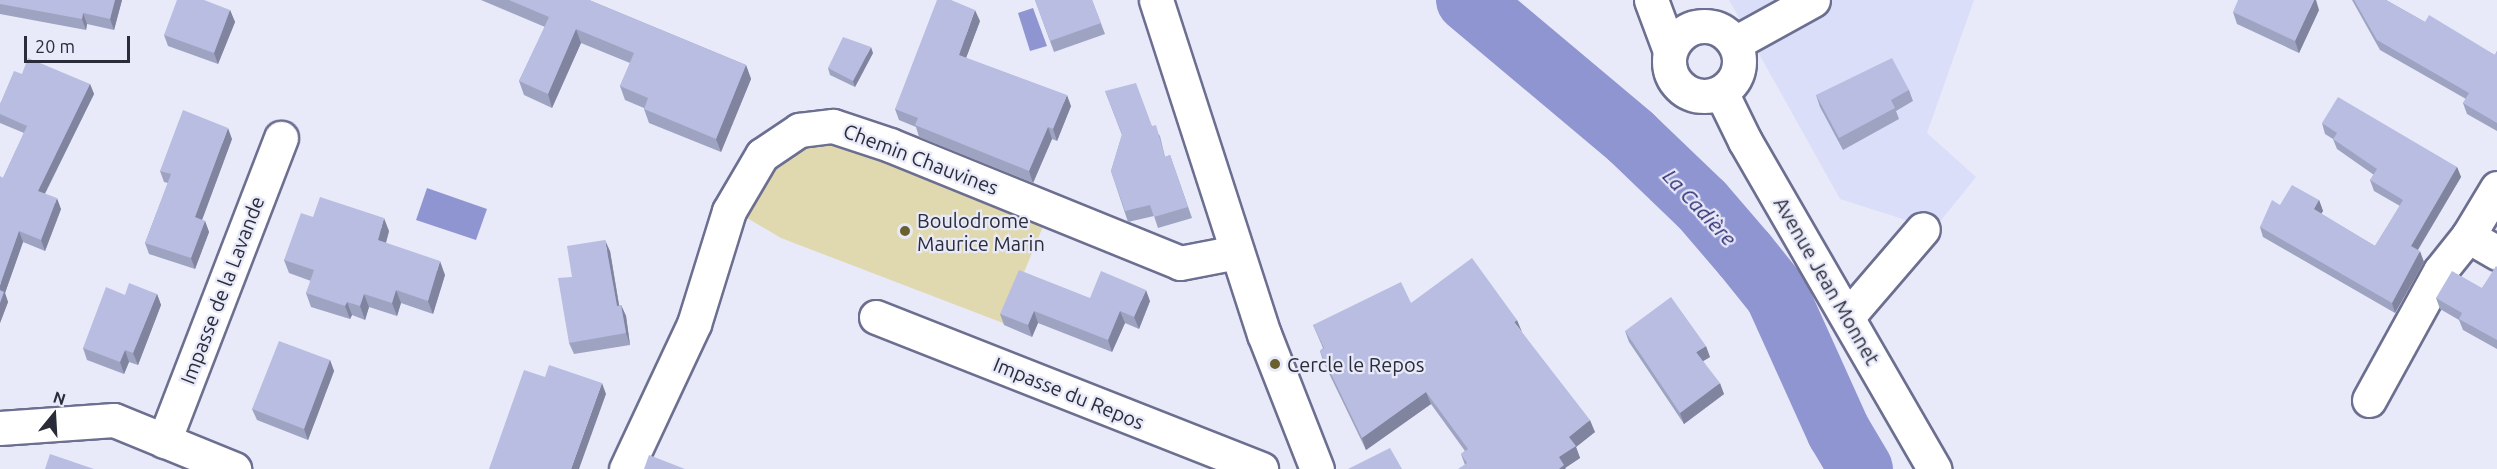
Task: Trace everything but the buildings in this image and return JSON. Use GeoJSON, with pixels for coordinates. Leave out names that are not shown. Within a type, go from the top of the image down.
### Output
{"type":"FeatureCollection","features":[{"type":"Feature","properties":{"kind":"street"},"geometry":{"type":"LineString","coordinates":[[1156,0],[1264,334],[1317,469]]}},
{"type":"Feature","properties":{"kind":"street"},"geometry":{"type":"LineString","coordinates":[[1651,0],[1670,51]]}},
{"type":"Feature","properties":{"kind":"street"},"geometry":{"type":"LineString","coordinates":[[1714,23],[1738,71],[1721,92],[1694,95],[1682,88],[1668,64],[1670,51],[1686,30],[1714,23],[1814,0]]}},
{"type":"Feature","properties":{"kind":"street","name":"Avenue Jean Monnet"},"geometry":{"type":"LineString","coordinates":[[1721,92],[1745,141],[1849,315],[1934,469]]}},
{"type":"Feature","properties":{"kind":"street","name":"Chemin Chauvines"},"geometry":{"type":"LineString","coordinates":[[626,469],[694,324],[729,211],[762,155],[799,130],[833,126],[890,145],[1180,263],[1237,252]]}},
{"type":"Feature","properties":{"kind":"street","name":"Impasse de la Lavande"},"geometry":{"type":"LineString","coordinates":[[164,441],[280,138]]}},
{"type":"Feature","properties":{"kind":"street"},"geometry":{"type":"LineString","coordinates":[[2369,400],[2440,271],[2469,236],[2497,188]]}},
{"type":"Feature","properties":{"kind":"street"},"geometry":{"type":"LineString","coordinates":[[1849,315],[1923,229]]}},
{"type":"Feature","properties":{"kind":"street"},"geometry":{"type":"LineString","coordinates":[[2469,236],[2497,253]]}},
{"type":"Feature","properties":{"kind":"street","name":"Impasse du Repos"},"geometry":{"type":"LineString","coordinates":[[876,317],[1261,469]]}},
{"type":"Feature","properties":{"kind":"street"},"geometry":{"type":"LineString","coordinates":[[0,428],[114,420],[234,469]]}},
{"type":"Feature","properties":{"kind":"shaded area"},"geometry":{"type":"Polygon","coordinates":[[[1729,0],[1974,0],[1927,133],[1976,177],[1934,229],[1840,199],[1729,0]]]}},
{"type":"Feature","properties":{"kind":"shaded area","name":"Boulodrome Maurice Marin"},"geometry":{"type":"Polygon","coordinates":[[[812,144],[849,145],[1044,224],[1003,323],[781,238],[742,215],[776,166],[812,144]]]}},
{"type":"Feature","properties":{"kind":"water"},"geometry":{"type":"Polygon","coordinates":[[[1033,8],[1047,46],[1030,51],[1018,13],[1033,8]]]}},
{"type":"Feature","properties":{"kind":"water"},"geometry":{"type":"Polygon","coordinates":[[[427,188],[487,209],[476,240],[416,220],[427,188]]]}},
{"type":"Feature","properties":{"kind":"waterway","name":"La Cadière"},"geometry":{"type":"LineString","coordinates":[[1468,0],[1631,137],[1702,205],[1745,255],[1777,295],[1839,432],[1861,469]]}},
{"type":"Feature","properties":{"kind":"place","name":"Boulodrome Maurice Marin"},"geometry":{"type":"Point","coordinates":[905,231]}},
{"type":"Feature","properties":{"kind":"place","name":"Cercle le Repos"},"geometry":{"type":"Point","coordinates":[1275,364]}}]}
